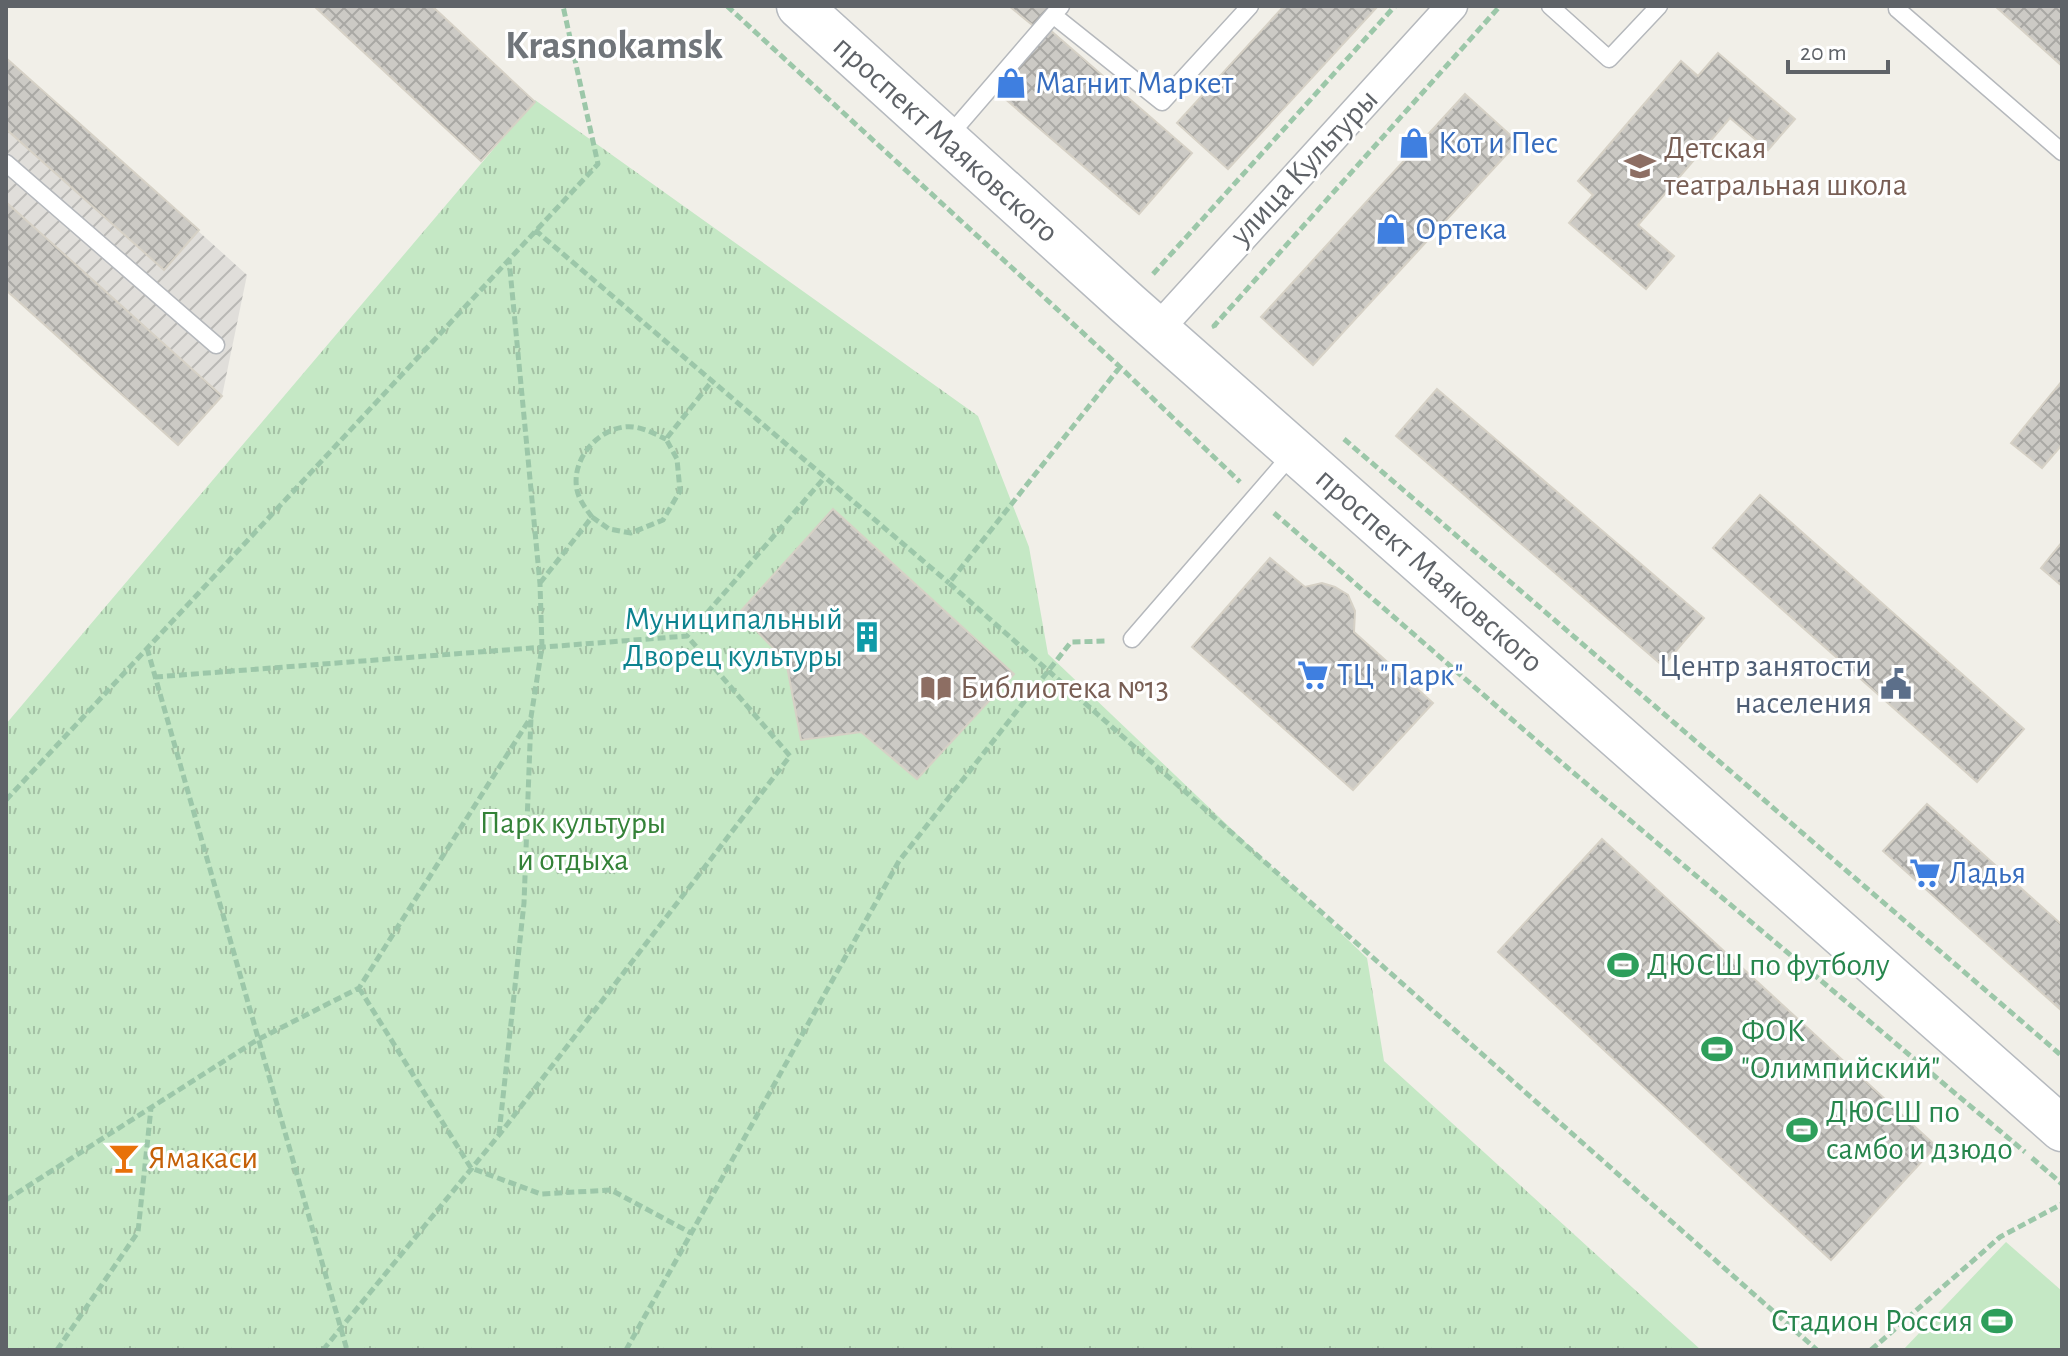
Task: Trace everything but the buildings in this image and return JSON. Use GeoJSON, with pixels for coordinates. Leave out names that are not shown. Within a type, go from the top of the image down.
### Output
{"type":"FeatureCollection","features":[{"type":"Feature","properties":{"kind":"street","name":"проспект Маяковского"},"geometry":{"type":"LineString","coordinates":[[799,6],[1158,329],[2062,1129]]}},
{"type":"Feature","properties":{"kind":"street","name":"улица Культуры"},"geometry":{"type":"LineString","coordinates":[[1158,329],[1452,6]]}},
{"type":"Feature","properties":{"kind":"lane"},"geometry":{"type":"LineString","coordinates":[[947,138],[1057,10],[1162,102],[1250,6]]}},
{"type":"Feature","properties":{"kind":"lane"},"geometry":{"type":"LineString","coordinates":[[1550,6],[1609,59],[1659,6]]}},
{"type":"Feature","properties":{"kind":"lane"},"geometry":{"type":"LineString","coordinates":[[1900,6],[1897,9],[2062,152]]}},
{"type":"Feature","properties":{"kind":"lane"},"geometry":{"type":"LineString","coordinates":[[6,163],[216,345]]}},
{"type":"Feature","properties":{"kind":"lane"},"geometry":{"type":"LineString","coordinates":[[1132,639],[1296,450]]}},
{"type":"Feature","properties":{"kind":"path"},"geometry":{"type":"LineString","coordinates":[[6,800],[598,164],[563,6]]}},
{"type":"Feature","properties":{"kind":"path"},"geometry":{"type":"LineString","coordinates":[[727,6],[1120,367],[1256,497],[1569,769],[2062,1184]]}},
{"type":"Feature","properties":{"kind":"path"},"geometry":{"type":"LineString","coordinates":[[1154,275],[1395,6]]}},
{"type":"Feature","properties":{"kind":"path"},"geometry":{"type":"LineString","coordinates":[[1226,337],[1214,326],[1500,6]]}},
{"type":"Feature","properties":{"kind":"path"},"geometry":{"type":"LineString","coordinates":[[535,230],[1049,670],[1817,1350]]}},
{"type":"Feature","properties":{"kind":"path"},"geometry":{"type":"LineString","coordinates":[[499,1135],[524,903],[531,717],[542,647],[540,584],[509,259]]}},
{"type":"Feature","properties":{"kind":"path"},"geometry":{"type":"LineString","coordinates":[[949,583],[1120,367]]}},
{"type":"Feature","properties":{"kind":"path"},"geometry":{"type":"LineString","coordinates":[[666,439],[712,381]]}},
{"type":"Feature","properties":{"kind":"path"},"geometry":{"type":"LineString","coordinates":[[626,427],[646,430],[666,439],[677,459],[680,491],[663,520],[631,533],[609,529],[592,517],[583,505],[577,488],[578,465],[588,447],[608,432],[626,427]]}},
{"type":"Feature","properties":{"kind":"path"},"geometry":{"type":"LineString","coordinates":[[1335,431],[2062,1056]]}},
{"type":"Feature","properties":{"kind":"path"},"geometry":{"type":"LineString","coordinates":[[155,677],[687,636],[825,477]]}},
{"type":"Feature","properties":{"kind":"path"},"geometry":{"type":"LineString","coordinates":[[540,584],[592,517]]}},
{"type":"Feature","properties":{"kind":"path"},"geometry":{"type":"LineString","coordinates":[[323,1350],[499,1135],[790,756],[687,636]]}},
{"type":"Feature","properties":{"kind":"path"},"geometry":{"type":"LineString","coordinates":[[626,1350],[899,861],[1071,642],[1132,639]]}},
{"type":"Feature","properties":{"kind":"path"},"geometry":{"type":"LineString","coordinates":[[147,648],[347,1350]]}},
{"type":"Feature","properties":{"kind":"path"},"geometry":{"type":"LineString","coordinates":[[6,1200],[257,1040],[359,988],[531,717]]}},
{"type":"Feature","properties":{"kind":"path"},"geometry":{"type":"LineString","coordinates":[[359,988],[471,1168],[541,1194],[611,1190],[691,1233]]}},
{"type":"Feature","properties":{"kind":"path"},"geometry":{"type":"LineString","coordinates":[[57,1350],[138,1232],[151,1107]]}},
{"type":"Feature","properties":{"kind":"path"},"geometry":{"type":"LineString","coordinates":[[1871,1350],[2000,1237],[2062,1204]]}},
{"type":"Feature","properties":{"kind":"shaded area"},"geometry":{"type":"Polygon","coordinates":[[[6,58],[247,275],[222,396],[178,445],[6,290],[6,58]]]}},
{"type":"Feature","properties":{"kind":"green space","name":"Парк культуры и отдыха"},"geometry":{"type":"Polygon","coordinates":[[[535,100],[978,416],[1029,547],[1048,654],[1367,958],[1384,1061],[1701,1350],[6,1350],[6,724],[535,100]]]}},
{"type":"Feature","properties":{"kind":"green space","name":"Стадион Россия"},"geometry":{"type":"Polygon","coordinates":[[[2006,1242],[2062,1291],[2062,1350],[1903,1350],[2006,1242]]]}},
{"type":"Feature","properties":{"kind":"place","name":"Магнит Маркет"},"geometry":{"type":"Point","coordinates":[1011,83]}},
{"type":"Feature","properties":{"kind":"place","name":"Кот и Пес"},"geometry":{"type":"Point","coordinates":[1414,143]}},
{"type":"Feature","properties":{"kind":"place","name":"Детская театральная школа"},"geometry":{"type":"Point","coordinates":[1640,166]}},
{"type":"Feature","properties":{"kind":"place","name":"Ортека"},"geometry":{"type":"Point","coordinates":[1391,229]}},
{"type":"Feature","properties":{"kind":"place","name":"Муниципальный Дворец культуры"},"geometry":{"type":"Point","coordinates":[867,637]}},
{"type":"Feature","properties":{"kind":"place","name":"ТЦ \"Парк\""},"geometry":{"type":"Point","coordinates":[1313,675]}},
{"type":"Feature","properties":{"kind":"place","name":"Центр занятости населения"},"geometry":{"type":"Point","coordinates":[1896,684]}},
{"type":"Feature","properties":{"kind":"place","name":"Библиотека №13"},"geometry":{"type":"Point","coordinates":[936,688]}},
{"type":"Feature","properties":{"kind":"place","name":"Ладья"},"geometry":{"type":"Point","coordinates":[1925,873]}},
{"type":"Feature","properties":{"kind":"place","name":"ДЮСШ по футболу"},"geometry":{"type":"Point","coordinates":[1623,965]}},
{"type":"Feature","properties":{"kind":"place","name":"ФОК \"Олимпийский\""},"geometry":{"type":"Point","coordinates":[1717,1049]}},
{"type":"Feature","properties":{"kind":"place","name":"ДЮСШ по самбо и дзюдо"},"geometry":{"type":"Point","coordinates":[1802,1130]}},
{"type":"Feature","properties":{"kind":"place","name":"Ямакаси"},"geometry":{"type":"Point","coordinates":[124,1158]}},
{"type":"Feature","properties":{"kind":"place","name":"Стадион Россия"},"geometry":{"type":"Point","coordinates":[1997,1321]}},
{"type":"Feature","properties":{"kind":"district","name":"Krasnokamsk"},"geometry":{"type":"Point","coordinates":[614,46]}}]}
